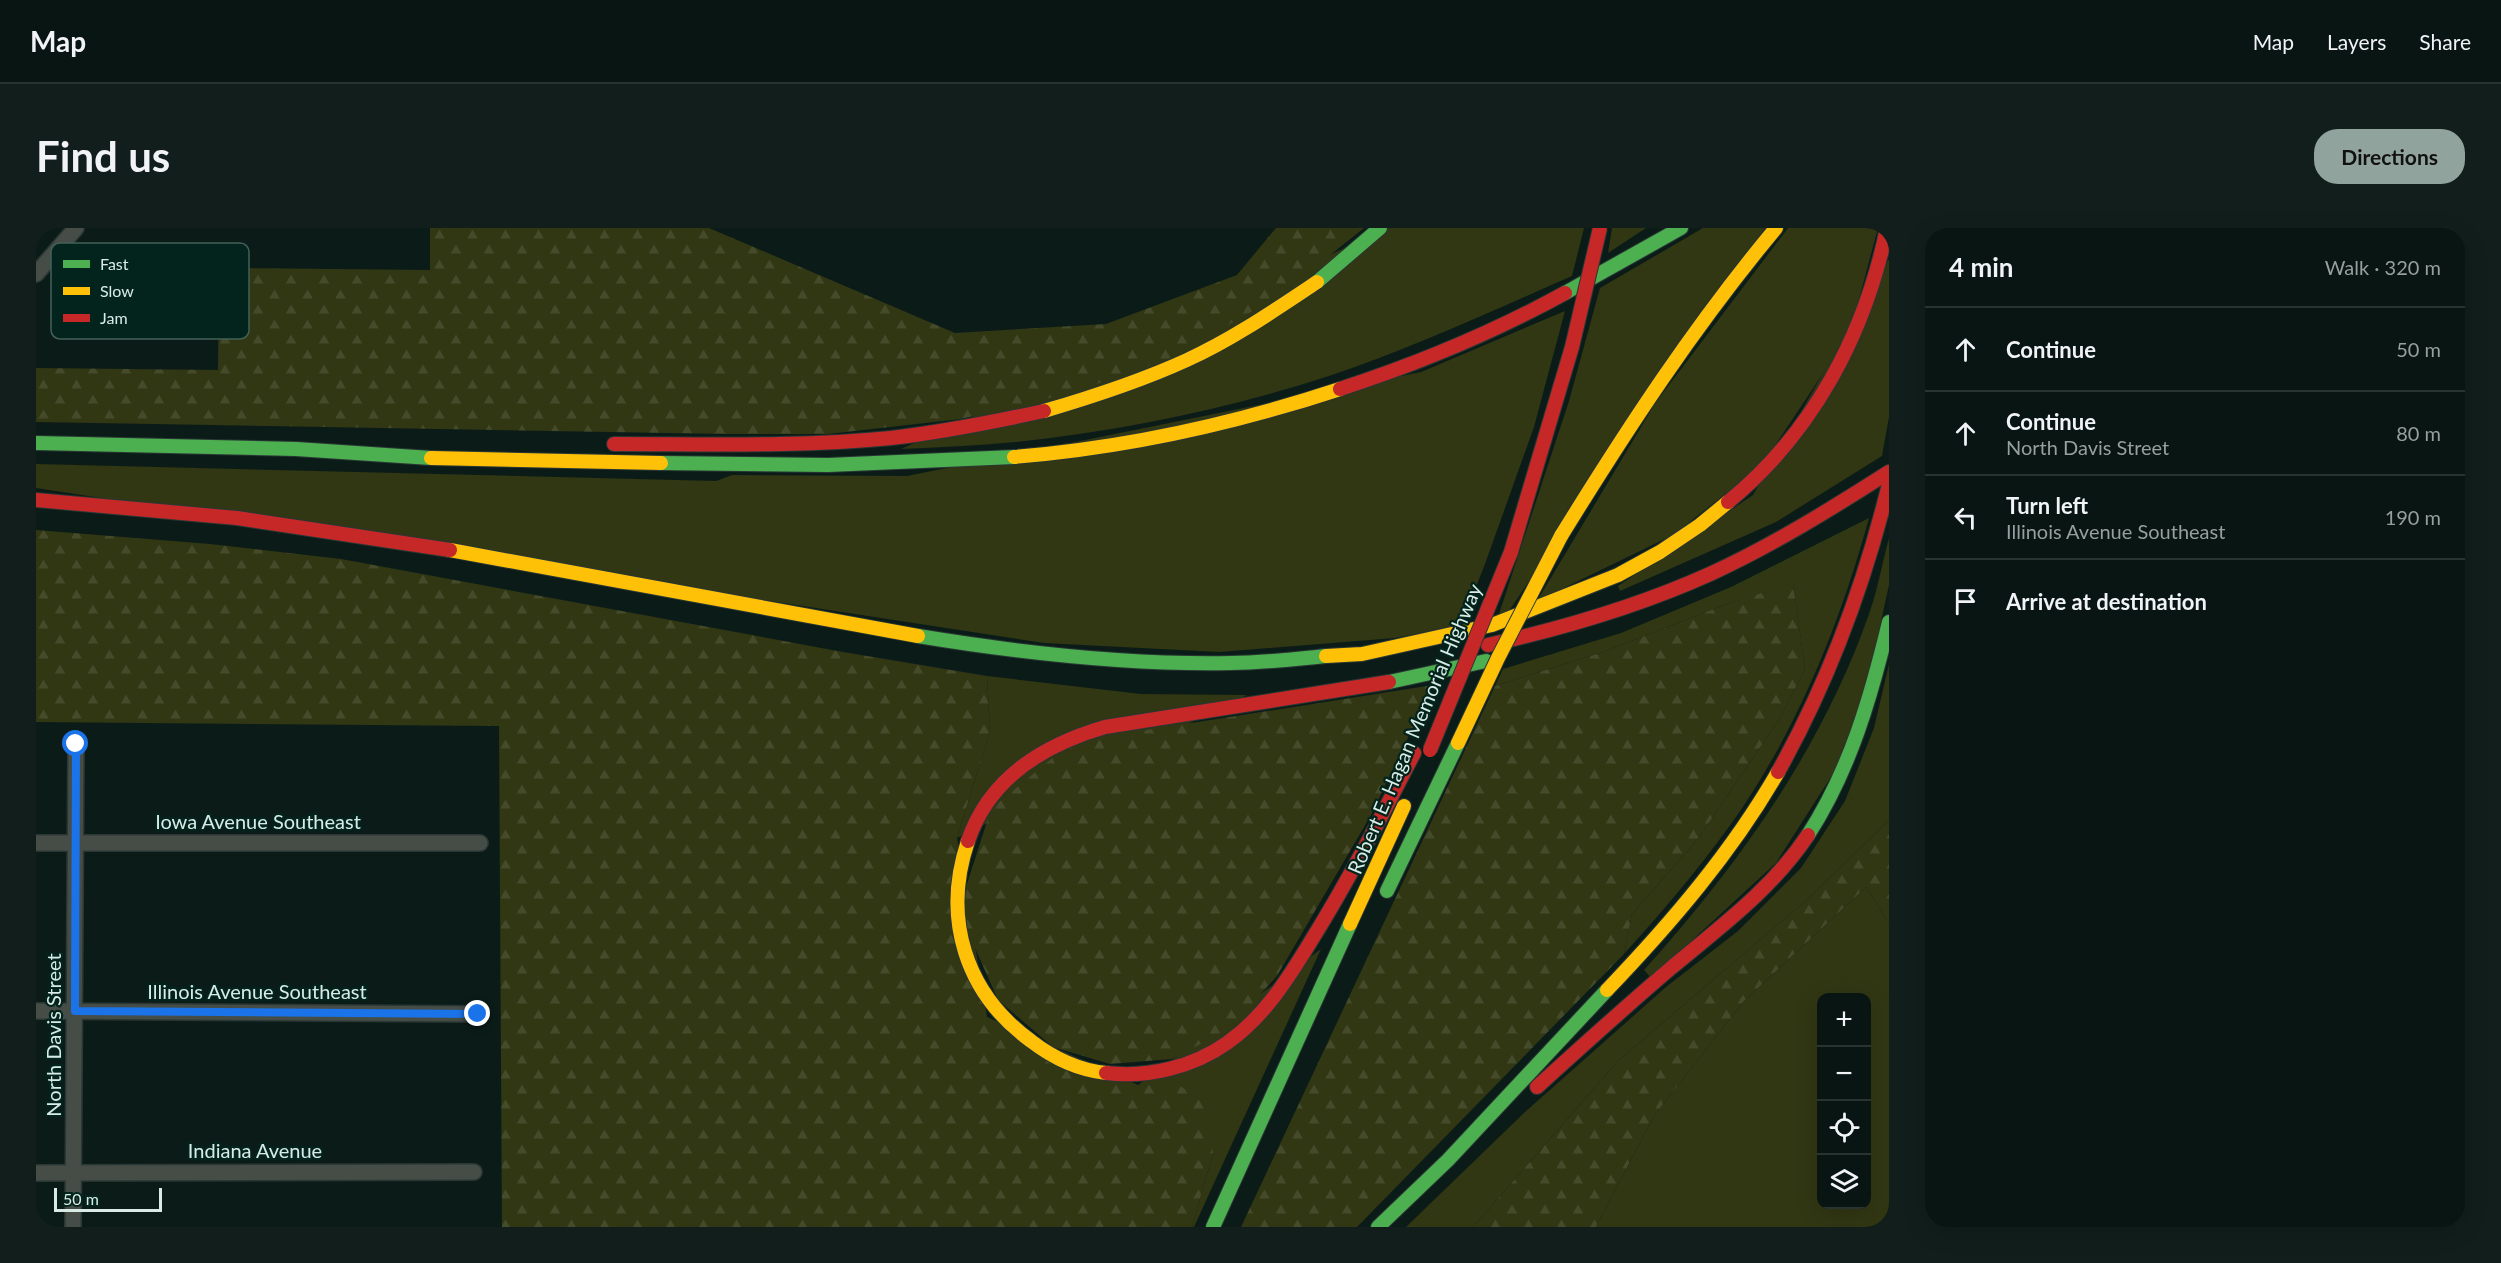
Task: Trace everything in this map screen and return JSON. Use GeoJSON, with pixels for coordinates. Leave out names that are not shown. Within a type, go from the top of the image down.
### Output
{"type":"FeatureCollection","features":[{"type":"Feature","properties":{"kind":"highway"},"geometry":{"type":"LineString","coordinates":[[599,444],[812,443],[871,440],[996,423],[1055,410],[1126,386],[1227,340],[1315,283],[1380,228]]}},
{"type":"Feature","properties":{"kind":"highway","name":"Robert E. Hagan Memorial Highway"},"geometry":{"type":"LineString","coordinates":[[1417,778],[1430,750],[1463,655],[1511,552],[1572,347],[1600,228]]}},
{"type":"Feature","properties":{"kind":"highway"},"geometry":{"type":"LineString","coordinates":[[36,443],[337,451],[408,457],[779,466],[933,464],[1048,455],[1156,438],[1211,426],[1305,400],[1426,358],[1538,309],[1682,228]]}},
{"type":"Feature","properties":{"kind":"highway"},"geometry":{"type":"LineString","coordinates":[[1378,908],[1498,658],[1561,536],[1675,357],[1723,292],[1776,228]]}},
{"type":"Feature","properties":{"kind":"highway"},"geometry":{"type":"LineString","coordinates":[[36,500],[155,509],[328,529],[463,551],[937,638],[1063,657],[1171,664],[1223,664],[1288,662],[1383,652],[1460,636],[1543,610],[1635,567],[1676,544],[1712,518],[1777,458],[1806,420],[1830,382],[1852,341],[1869,299],[1887,228]]}},
{"type":"Feature","properties":{"kind":"highway"},"geometry":{"type":"LineString","coordinates":[[337,451],[410,444],[445,444]]}},
{"type":"Feature","properties":{"kind":"highway"},"geometry":{"type":"LineString","coordinates":[[1512,655],[1387,683],[1105,727],[1058,743],[1033,756],[1001,785],[988,801],[962,849],[956,879],[957,927],[972,975],[999,1015],[1019,1035],[1058,1059],[1089,1071],[1119,1075],[1148,1074],[1190,1063],[1211,1053],[1247,1026],[1271,1000],[1293,971],[1333,908],[1414,753],[1445,685],[1463,655],[1568,626],[1642,600],[1778,540],[1889,474]]}},
{"type":"Feature","properties":{"kind":"highway"},"geometry":{"type":"LineString","coordinates":[[1542,646],[1592,631],[1670,602],[1740,571],[1837,520],[1889,474]]}},
{"type":"Feature","properties":{"kind":"highway"},"geometry":{"type":"LineString","coordinates":[[1378,1227],[1456,1151],[1649,946],[1709,874],[1750,816],[1789,753],[1834,662],[1870,560],[1889,484]]}},
{"type":"Feature","properties":{"kind":"highway"},"geometry":{"type":"LineString","coordinates":[[36,513],[172,524],[370,548],[970,656],[1074,670],[1167,676],[1258,675],[1372,665]]}},
{"type":"Feature","properties":{"kind":"highway"},"geometry":{"type":"LineString","coordinates":[[1456,1151],[1482,1135],[1750,901],[1779,873],[1798,849],[1838,784],[1860,732],[1889,622]]}},
{"type":"Feature","properties":{"kind":"highway","name":"Robert E. Hagan Memorial Highway"},"geometry":{"type":"LineString","coordinates":[[1213,1227],[1408,797]]}},
{"type":"Feature","properties":{"kind":"highway"},"geometry":{"type":"LineString","coordinates":[[1224,1203],[1270,1132],[1291,1089]]}},
{"type":"Feature","properties":{"kind":"street"},"geometry":{"type":"LineString","coordinates":[[63,243],[76,228]]}},
{"type":"Feature","properties":{"kind":"street"},"geometry":{"type":"LineString","coordinates":[[36,274],[51,257]]}},
{"type":"Feature","properties":{"kind":"street","name":"North Davis Street"},"geometry":{"type":"LineString","coordinates":[[73,1227],[76,744]]}},
{"type":"Feature","properties":{"kind":"street","name":"Iowa Avenue Southeast"},"geometry":{"type":"LineString","coordinates":[[36,843],[480,843]]}},
{"type":"Feature","properties":{"kind":"street","name":"Illinois Avenue Southeast"},"geometry":{"type":"LineString","coordinates":[[36,1011],[478,1014]]}},
{"type":"Feature","properties":{"kind":"street","name":"Indiana Avenue"},"geometry":{"type":"LineString","coordinates":[[36,1173],[474,1172]]}},
{"type":"Feature","properties":{"kind":"green space"},"geometry":{"type":"Polygon","coordinates":[[[430,228],[709,228],[955,333],[1106,324],[1237,275],[1276,228],[1364,228],[1276,298],[1166,360],[1070,393],[961,419],[828,434],[36,422],[36,368],[218,370],[218,339],[249,339],[249,268],[430,270],[430,228]]]}},
{"type":"Feature","properties":{"kind":"green space"},"geometry":{"type":"Polygon","coordinates":[[[1389,228],[1584,228],[1572,276],[1422,341],[1329,376],[1252,399],[1095,432],[1015,442],[901,449],[1389,228]]]}},
{"type":"Feature","properties":{"kind":"green space"},"geometry":{"type":"Polygon","coordinates":[[[1612,228],[1646,228],[1608,253],[1612,228]]]}},
{"type":"Feature","properties":{"kind":"green space"},"geometry":{"type":"Polygon","coordinates":[[[1703,228],[1765,228],[1509,611],[1499,614],[1569,401],[1600,288],[1703,228]]]}},
{"type":"Feature","properties":{"kind":"green space"},"geometry":{"type":"Polygon","coordinates":[[[1788,228],[1878,228],[1850,333],[1762,465],[1673,535],[1537,601],[1656,402],[1788,228]]]}},
{"type":"Feature","properties":{"kind":"green space"},"geometry":{"type":"Polygon","coordinates":[[[1889,259],[1889,417],[1882,456],[1776,522],[1620,591],[1618,586],[1753,495],[1889,259]]]}},
{"type":"Feature","properties":{"kind":"green space"},"geometry":{"type":"Polygon","coordinates":[[[1565,311],[1534,427],[1461,625],[1395,638],[1219,652],[1044,643],[36,488],[36,464],[716,481],[732,475],[907,476],[1421,372],[1565,311]]]}},
{"type":"Feature","properties":{"kind":"green space"},"geometry":{"type":"Polygon","coordinates":[[[1869,518],[1830,637],[1814,677],[1776,753],[1731,824],[1624,954],[1632,914],[1698,839],[1780,718],[1805,669],[1793,584],[1724,605],[1603,652],[1495,686],[1503,669],[1621,633],[1731,587],[1869,518]]]}},
{"type":"Feature","properties":{"kind":"green space"},"geometry":{"type":"Polygon","coordinates":[[[36,530],[210,544],[341,559],[843,652],[987,676],[990,731],[957,838],[987,1017],[1138,1085],[1175,1082],[1206,1104],[1213,1153],[1192,1227],[502,1227],[499,726],[36,722],[36,530]]]}},
{"type":"Feature","properties":{"kind":"green space"},"geometry":{"type":"Polygon","coordinates":[[[1889,538],[1889,585],[1868,681],[1838,766],[1776,863],[1651,978],[1644,970],[1713,889],[1745,847],[1802,758],[1850,663],[1875,595],[1889,538]]]}},
{"type":"Feature","properties":{"kind":"green space"},"geometry":{"type":"Polygon","coordinates":[[[1793,583],[1805,669],[1780,718],[1698,839],[1632,914],[1624,954],[1357,1227],[1241,1227],[1495,686],[1603,652],[1724,605],[1793,583]]]}},
{"type":"Feature","properties":{"kind":"green space"},"geometry":{"type":"Polygon","coordinates":[[[1889,664],[1889,820],[1809,898],[1618,1061],[1473,1227],[1406,1227],[1525,1112],[1666,987],[1738,931],[1801,868],[1845,801],[1874,728],[1889,664]]]}},
{"type":"Feature","properties":{"kind":"green space"},"geometry":{"type":"Polygon","coordinates":[[[987,676],[1141,694],[1247,695],[957,838],[990,731],[987,676]]]}},
{"type":"Feature","properties":{"kind":"green space"},"geometry":{"type":"Polygon","coordinates":[[[1433,685],[1371,815],[1277,976],[1229,1029],[1172,1059],[1110,1064],[1053,1047],[998,1000],[967,930],[966,887],[991,809],[1062,750],[1103,737],[1433,685]]]}},
{"type":"Feature","properties":{"kind":"green space"},"geometry":{"type":"Polygon","coordinates":[[[1889,820],[1889,923],[1866,887],[1743,1002],[1654,1116],[1596,1227],[1473,1227],[1618,1061],[1809,898],[1889,820]]]}},
{"type":"Feature","properties":{"kind":"green space"},"geometry":{"type":"Polygon","coordinates":[[[1866,887],[1889,923],[1889,1227],[1596,1227],[1654,1116],[1743,1002],[1866,887]]]}},
{"type":"Feature","properties":{"kind":"green space"},"geometry":{"type":"Polygon","coordinates":[[[1321,949],[1194,1227],[1192,1227],[1213,1153],[1138,1085],[1321,949]]]}},
{"type":"Feature","properties":{"kind":"traffic: fast"},"geometry":{"type":"LineString","coordinates":[[1317,282],[1380,228]]}},
{"type":"Feature","properties":{"kind":"traffic: fast"},"geometry":{"type":"LineString","coordinates":[[1565,293],[1681,228]]}},
{"type":"Feature","properties":{"kind":"traffic: fast"},"geometry":{"type":"LineString","coordinates":[[36,443],[296,449],[431,458]]}},
{"type":"Feature","properties":{"kind":"traffic: fast"},"geometry":{"type":"LineString","coordinates":[[661,463],[828,465],[1014,457]]}},
{"type":"Feature","properties":{"kind":"traffic: fast"},"geometry":{"type":"LineString","coordinates":[[1808,835],[1836,785],[1858,732],[1889,622]]}},
{"type":"Feature","properties":{"kind":"traffic: fast"},"geometry":{"type":"LineString","coordinates":[[918,636],[1035,653],[1153,662],[1243,663],[1326,656]]}},
{"type":"Feature","properties":{"kind":"traffic: fast"},"geometry":{"type":"LineString","coordinates":[[1389,682],[1486,661]]}},
{"type":"Feature","properties":{"kind":"traffic: fast"},"geometry":{"type":"LineString","coordinates":[[1387,891],[1458,743]]}},
{"type":"Feature","properties":{"kind":"traffic: fast"},"geometry":{"type":"LineString","coordinates":[[1213,1227],[1350,924]]}},
{"type":"Feature","properties":{"kind":"traffic: fast"},"geometry":{"type":"LineString","coordinates":[[1378,1227],[1448,1160],[1607,990]]}},
{"type":"Feature","properties":{"kind":"traffic: slow"},"geometry":{"type":"LineString","coordinates":[[1561,536],[1663,378],[1776,228]]}},
{"type":"Feature","properties":{"kind":"traffic: slow"},"geometry":{"type":"LineString","coordinates":[[1044,411],[1152,375],[1204,352],[1317,282]]}},
{"type":"Feature","properties":{"kind":"traffic: slow"},"geometry":{"type":"LineString","coordinates":[[1014,457],[1097,448],[1179,433],[1220,424],[1340,389]]}},
{"type":"Feature","properties":{"kind":"traffic: slow"},"geometry":{"type":"LineString","coordinates":[[431,458],[661,463]]}},
{"type":"Feature","properties":{"kind":"traffic: slow"},"geometry":{"type":"LineString","coordinates":[[1326,656],[1362,654],[1492,625],[1618,575],[1660,552],[1700,525],[1728,502]]}},
{"type":"Feature","properties":{"kind":"traffic: slow"},"geometry":{"type":"LineString","coordinates":[[1458,743],[1498,658],[1561,536]]}},
{"type":"Feature","properties":{"kind":"traffic: slow"},"geometry":{"type":"LineString","coordinates":[[450,550],[918,636]]}},
{"type":"Feature","properties":{"kind":"traffic: slow"},"geometry":{"type":"LineString","coordinates":[[1607,990],[1654,939],[1721,858],[1778,772]]}},
{"type":"Feature","properties":{"kind":"traffic: slow"},"geometry":{"type":"LineString","coordinates":[[1350,924],[1404,806]]}},
{"type":"Feature","properties":{"kind":"traffic: slow"},"geometry":{"type":"LineString","coordinates":[[968,841],[961,870],[958,898],[959,925],[965,952],[975,977],[1008,1022],[1031,1041],[1066,1062],[1106,1073]]}},
{"type":"Feature","properties":{"kind":"traffic: jam"},"geometry":{"type":"LineString","coordinates":[[1572,347],[1600,228]]}},
{"type":"Feature","properties":{"kind":"traffic: jam"},"geometry":{"type":"LineString","coordinates":[[1728,502],[1786,445],[1810,413],[1831,379],[1865,306],[1887,228]]}},
{"type":"Feature","properties":{"kind":"traffic: jam"},"geometry":{"type":"LineString","coordinates":[[1340,389],[1455,346],[1565,293]]}},
{"type":"Feature","properties":{"kind":"traffic: jam"},"geometry":{"type":"LineString","coordinates":[[1511,552],[1572,347]]}},
{"type":"Feature","properties":{"kind":"traffic: jam"},"geometry":{"type":"LineString","coordinates":[[614,444],[856,441],[930,433],[1044,411]]}},
{"type":"Feature","properties":{"kind":"traffic: jam"},"geometry":{"type":"LineString","coordinates":[[1488,645],[1601,615],[1683,586],[1779,539],[1889,472]]}},
{"type":"Feature","properties":{"kind":"traffic: jam"},"geometry":{"type":"LineString","coordinates":[[1778,772],[1813,703],[1843,632],[1868,559],[1889,484]]}},
{"type":"Feature","properties":{"kind":"traffic: jam"},"geometry":{"type":"LineString","coordinates":[[36,500],[237,518],[450,550]]}},
{"type":"Feature","properties":{"kind":"traffic: jam"},"geometry":{"type":"LineString","coordinates":[[1430,750],[1511,552]]}},
{"type":"Feature","properties":{"kind":"traffic: jam"},"geometry":{"type":"LineString","coordinates":[[968,841],[977,819],[1004,782],[1040,754],[1082,734],[1105,727],[1389,682]]}},
{"type":"Feature","properties":{"kind":"traffic: jam"},"geometry":{"type":"LineString","coordinates":[[1106,1073],[1154,1072],[1200,1059],[1240,1033],[1264,1009],[1284,983],[1325,918],[1414,753]]}},
{"type":"Feature","properties":{"kind":"traffic: jam"},"geometry":{"type":"LineString","coordinates":[[1537,1087],[1637,997],[1762,890],[1794,855],[1808,835]]}},
{"type":"Feature","properties":{"kind":"route"},"geometry":{"type":"LineString","coordinates":[[76,744],[75,1011],[478,1014]]}}]}
